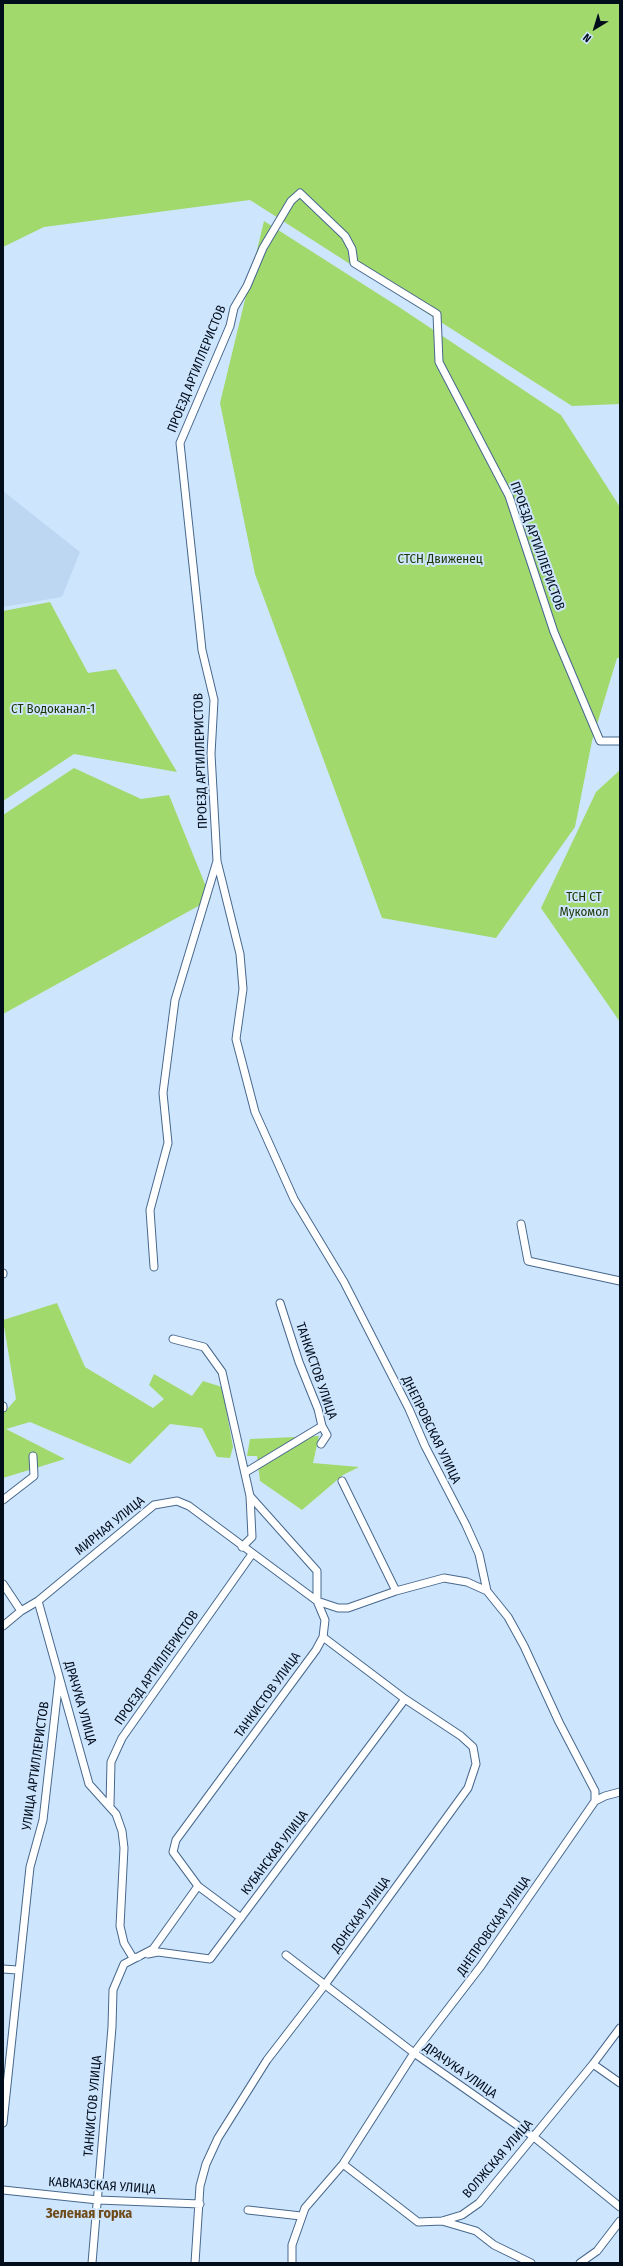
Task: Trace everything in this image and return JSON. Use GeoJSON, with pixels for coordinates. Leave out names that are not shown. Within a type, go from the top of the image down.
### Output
{"type":"FeatureCollection","features":[{"type":"Feature","properties":{"kind":"street","name":"ПРОЕЗД АРТИЛЛЕРИСТОВ"},"geometry":{"type":"LineString","coordinates":[[344,1282],[294,1199],[255,1112],[236,1039],[243,989],[240,954],[217,861],[211,754],[214,700],[202,650],[180,443],[230,326],[234,308],[247,286],[263,248],[291,201],[300,193],[345,236],[352,249],[354,263],[437,314],[439,362],[509,496],[554,632],[600,741],[620,741]]}},
{"type":"Feature","properties":{"kind":"street"},"geometry":{"type":"LineString","coordinates":[[154,1267],[150,1210],[168,1143],[163,1093],[175,1000],[217,861]]}},
{"type":"Feature","properties":{"kind":"street"},"geometry":{"type":"LineString","coordinates":[[521,1224],[528,1261],[620,1281]]}},
{"type":"Feature","properties":{"kind":"street","name":"ДНЕПРОВСКАЯ УЛИЦА"},"geometry":{"type":"LineString","coordinates":[[292,2263],[292,2245],[305,2208],[343,2164],[414,2053],[481,1966],[595,1801],[595,1791],[559,1722],[524,1646],[508,1617],[487,1591],[479,1554],[466,1525],[428,1453],[409,1409],[344,1282]]}},
{"type":"Feature","properties":{"kind":"street","name":"ТАНКИСТОВ УЛИЦА"},"geometry":{"type":"LineString","coordinates":[[280,1303],[299,1362],[318,1409],[322,1426],[327,1435],[321,1444]]}},
{"type":"Feature","properties":{"kind":"street"},"geometry":{"type":"LineString","coordinates":[[174,1339],[204,1347],[222,1372],[246,1472],[250,1496],[252,1537],[242,1547]]}},
{"type":"Feature","properties":{"kind":"street"},"geometry":{"type":"LineString","coordinates":[[246,1472],[322,1426]]}},
{"type":"Feature","properties":{"kind":"street"},"geometry":{"type":"LineString","coordinates":[[3,1500],[34,1476],[33,1456]]}},
{"type":"Feature","properties":{"kind":"street"},"geometry":{"type":"LineString","coordinates":[[250,1496],[316,1571],[317,1601],[338,1608],[348,1608],[396,1591],[342,1481]]}},
{"type":"Feature","properties":{"kind":"street","name":"МИРНАЯ УЛИЦА"},"geometry":{"type":"LineString","coordinates":[[3,1626],[21,1611],[38,1601],[154,1505],[177,1501],[189,1506],[242,1547],[317,1601]]}},
{"type":"Feature","properties":{"kind":"street","name":"ПРОЕЗД АРТИЛЛЕРИСТОВ"},"geometry":{"type":"LineString","coordinates":[[110,1805],[111,1762],[122,1738],[252,1554]]}},
{"type":"Feature","properties":{"kind":"street","name":"ДНЕПРОВСКАЯ УЛИЦА"},"geometry":{"type":"LineString","coordinates":[[396,1591],[444,1578],[467,1582],[487,1591]]}},
{"type":"Feature","properties":{"kind":"street"},"geometry":{"type":"LineString","coordinates":[[3,1584],[21,1611]]}},
{"type":"Feature","properties":{"kind":"street","name":"ДРАЧУКА УЛИЦА"},"geometry":{"type":"LineString","coordinates":[[38,1601],[60,1675],[89,1784],[110,1805]]}},
{"type":"Feature","properties":{"kind":"street","name":"ТАНКИСТОВ УЛИЦА"},"geometry":{"type":"LineString","coordinates":[[92,2263],[112,2027],[113,1990],[124,1964],[133,1958],[153,1950],[198,1886],[173,1852],[176,1840],[316,1650],[323,1637],[325,1620],[317,1601]]}},
{"type":"Feature","properties":{"kind":"street","name":"ДОНСКАЯ УЛИЦА"},"geometry":{"type":"LineString","coordinates":[[195,2263],[200,2186],[206,2164],[218,2138],[267,2060],[324,1986],[468,1788],[476,1764],[473,1747],[461,1736],[405,1700],[323,1637]]}},
{"type":"Feature","properties":{"kind":"street","name":"УЛИЦА АРТИЛЛЕРИСТОВ"},"geometry":{"type":"LineString","coordinates":[[3,2123],[30,1867],[43,1820],[60,1675]]}},
{"type":"Feature","properties":{"kind":"street","name":"КУБАНСКАЯ УЛИЦА"},"geometry":{"type":"LineString","coordinates":[[133,1958],[158,1952],[210,1959],[405,1700]]}},
{"type":"Feature","properties":{"kind":"street"},"geometry":{"type":"LineString","coordinates":[[595,1801],[605,1796],[620,1792]]}},
{"type":"Feature","properties":{"kind":"street"},"geometry":{"type":"LineString","coordinates":[[110,1805],[116,1814],[123,1839],[120,1926],[124,1943],[133,1958]]}},
{"type":"Feature","properties":{"kind":"street"},"geometry":{"type":"LineString","coordinates":[[198,1886],[241,1918]]}},
{"type":"Feature","properties":{"kind":"street","name":"ДРАЧУКА УЛИЦА"},"geometry":{"type":"LineString","coordinates":[[286,1955],[324,1986],[414,2053],[534,2136],[620,2207]]}},
{"type":"Feature","properties":{"kind":"street"},"geometry":{"type":"LineString","coordinates":[[3,1969],[18,1970]]}},
{"type":"Feature","properties":{"kind":"street","name":"ВОЛЖСКАЯ УЛИЦА"},"geometry":{"type":"LineString","coordinates":[[343,2164],[418,2222],[442,2221],[462,2215],[479,2203],[593,2064],[620,2028]]}},
{"type":"Feature","properties":{"kind":"street"},"geometry":{"type":"LineString","coordinates":[[593,2064],[620,2083]]}},
{"type":"Feature","properties":{"kind":"street","name":"КАВКАЗСКАЯ УЛИЦА"},"geometry":{"type":"LineString","coordinates":[[3,2190],[98,2200],[200,2204]]}},
{"type":"Feature","properties":{"kind":"street"},"geometry":{"type":"LineString","coordinates":[[248,2210],[301,2216]]}},
{"type":"Feature","properties":{"kind":"street"},"geometry":{"type":"LineString","coordinates":[[442,2221],[476,2231],[494,2245],[531,2263]]}},
{"type":"Feature","properties":{"kind":"street"},"geometry":{"type":"LineString","coordinates":[[580,2263],[597,2251],[620,2221]]}},
{"type":"Feature","properties":{"kind":"shaded area"},"geometry":{"type":"Polygon","coordinates":[[[3,491],[80,552],[62,597],[3,607],[3,491]]]}},
{"type":"Feature","properties":{"kind":"green space"},"geometry":{"type":"Polygon","coordinates":[[[3,3],[620,3],[620,404],[572,406],[250,200],[44,227],[3,247],[3,3]]]}},
{"type":"Feature","properties":{"kind":"green space","name":"СТСН Движенец"},"geometry":{"type":"Polygon","coordinates":[[[264,221],[402,309],[561,415],[620,507],[620,658],[617,658],[592,741],[575,827],[496,938],[382,918],[255,574],[220,403],[264,221]]]}},
{"type":"Feature","properties":{"kind":"green space","name":"СТ Водоканал-1"},"geometry":{"type":"Polygon","coordinates":[[[50,602],[88,673],[116,669],[177,772],[74,754],[3,801],[3,611],[50,602]]]}},
{"type":"Feature","properties":{"kind":"green space"},"geometry":{"type":"Polygon","coordinates":[[[74,768],[141,799],[169,795],[211,899],[3,1014],[3,815],[74,768]]]}},
{"type":"Feature","properties":{"kind":"green space","name":"ТСН СТ Мукомол"},"geometry":{"type":"Polygon","coordinates":[[[620,770],[620,1022],[541,908],[596,792],[620,770]]]}},
{"type":"Feature","properties":{"kind":"green space"},"geometry":{"type":"Polygon","coordinates":[[[57,1303],[85,1367],[153,1408],[164,1399],[149,1385],[154,1374],[192,1396],[203,1381],[222,1387],[233,1447],[230,1458],[217,1457],[202,1428],[170,1424],[130,1464],[30,1422],[6,1429],[65,1459],[3,1478],[3,1414],[16,1399],[3,1320],[57,1303]]]}},
{"type":"Feature","properties":{"kind":"green space"},"geometry":{"type":"Polygon","coordinates":[[[319,1436],[313,1463],[359,1467],[343,1475],[302,1510],[260,1481],[257,1456],[247,1456],[250,1439],[319,1436]]]}},
{"type":"Feature","properties":{"kind":"district","name":"Зеленая горка"},"geometry":{"type":"Point","coordinates":[89,2214]}}]}
